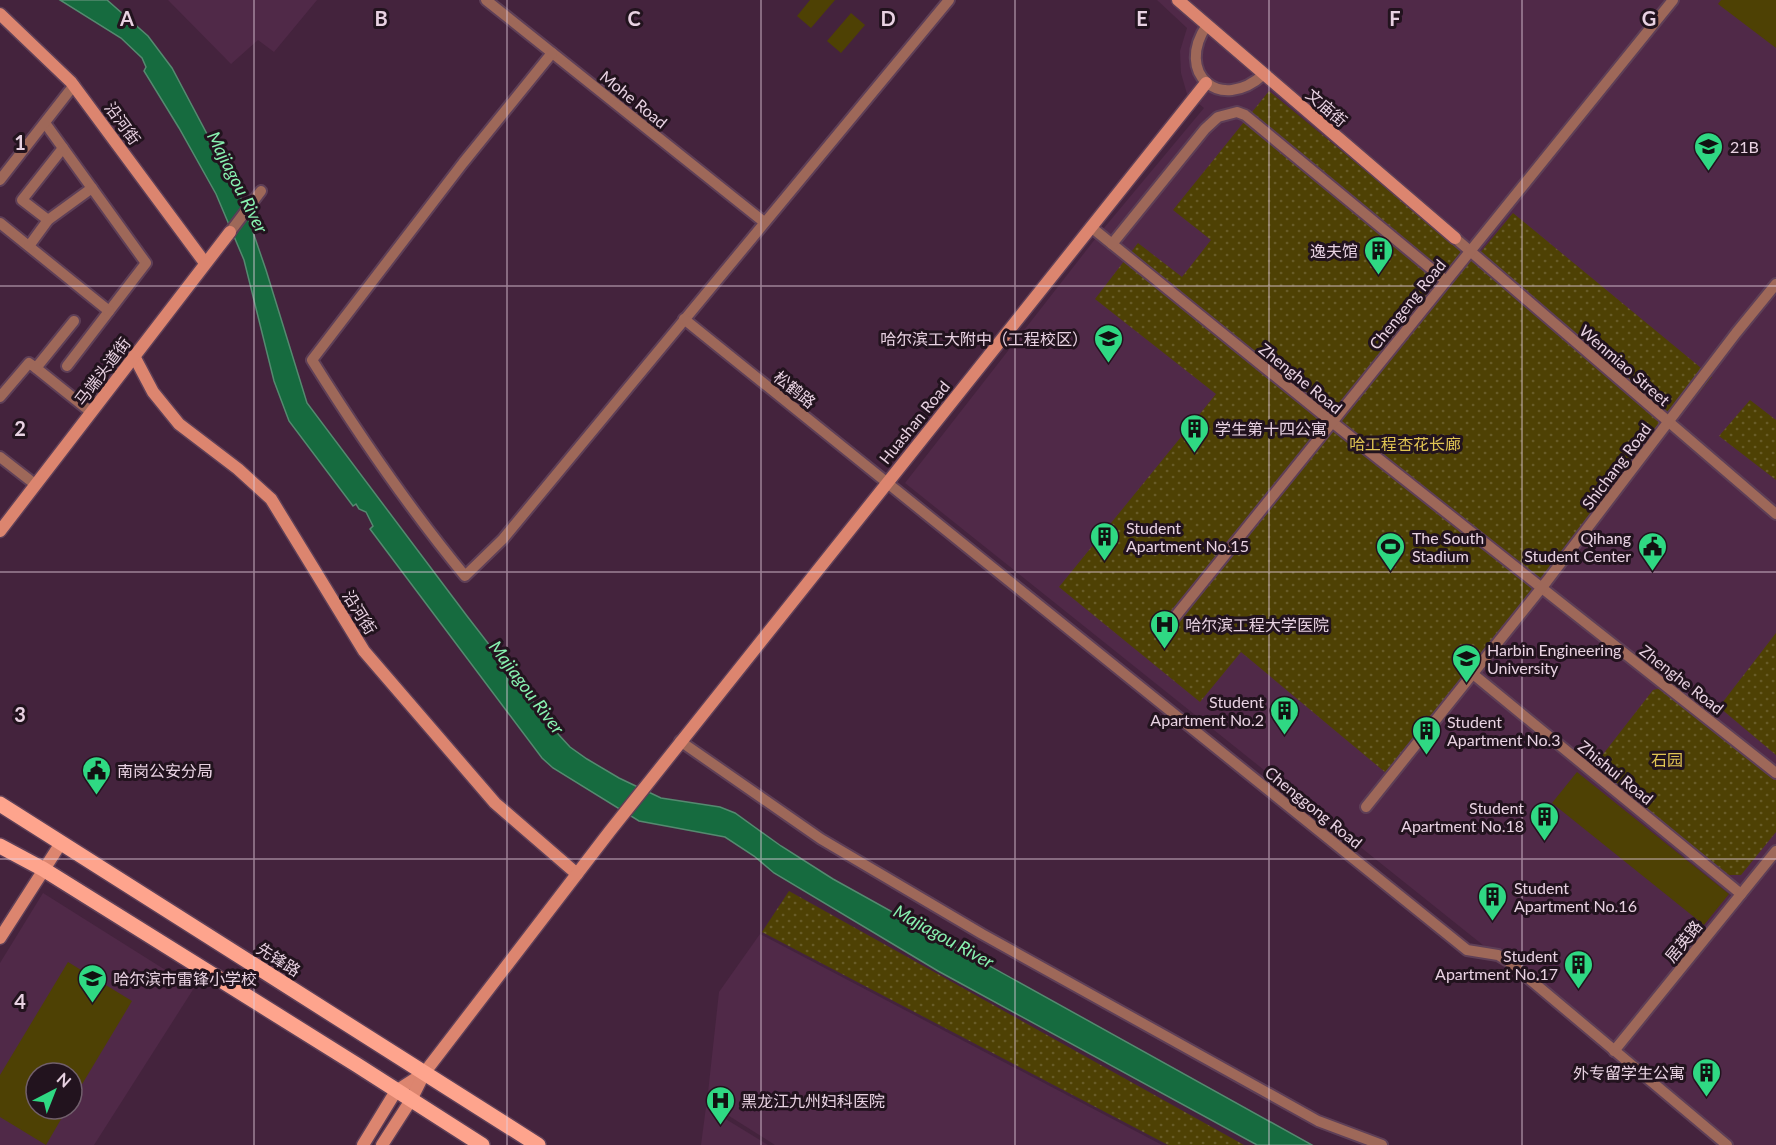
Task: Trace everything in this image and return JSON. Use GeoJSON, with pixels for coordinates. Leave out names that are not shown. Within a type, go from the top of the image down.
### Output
{"type":"FeatureCollection","features":[{"type":"Feature","properties":{"kind":"main road","name":"文庙街"},"geometry":{"type":"LineString","coordinates":[[1178,0],[1455,238]]}},
{"type":"Feature","properties":{"kind":"main road","name":"沿河街"},"geometry":{"type":"LineString","coordinates":[[0,14],[74,85],[206,263]]}},
{"type":"Feature","properties":{"kind":"main road","name":"Huashan Road"},"geometry":{"type":"LineString","coordinates":[[425,1072],[680,741],[1206,83]]}},
{"type":"Feature","properties":{"kind":"main road","name":"马端头道街"},"geometry":{"type":"LineString","coordinates":[[0,531],[230,232]]}},
{"type":"Feature","properties":{"kind":"main road","name":"沿河街"},"geometry":{"type":"LineString","coordinates":[[134,356],[153,392],[179,424],[238,469],[271,500],[364,651],[495,803],[577,874]]}},
{"type":"Feature","properties":{"kind":"main road","name":"先锋路"},"geometry":{"type":"LineString","coordinates":[[0,804],[538,1145]]}},
{"type":"Feature","properties":{"kind":"main road"},"geometry":{"type":"LineString","coordinates":[[0,839],[43,870]]}},
{"type":"Feature","properties":{"kind":"main road"},"geometry":{"type":"LineString","coordinates":[[0,938],[61,843]]}},
{"type":"Feature","properties":{"kind":"main road"},"geometry":{"type":"LineString","coordinates":[[0,846],[43,870],[482,1145]]}},
{"type":"Feature","properties":{"kind":"main road"},"geometry":{"type":"LineString","coordinates":[[363,1145],[396,1091],[425,1072]]}},
{"type":"Feature","properties":{"kind":"main road"},"geometry":{"type":"LineString","coordinates":[[382,1145],[411,1100],[425,1072]]}},
{"type":"Feature","properties":{"kind":"street","name":"Mohe Road"},"geometry":{"type":"LineString","coordinates":[[486,0],[764,222]]}},
{"type":"Feature","properties":{"kind":"street"},"geometry":{"type":"LineString","coordinates":[[552,53],[312,360],[352,423],[426,529],[465,576],[503,539],[949,0]]}},
{"type":"Feature","properties":{"kind":"street","name":"Chengeng Road"},"geometry":{"type":"LineString","coordinates":[[1166,628],[1673,0]]}},
{"type":"Feature","properties":{"kind":"street"},"geometry":{"type":"LineString","coordinates":[[1208,26],[1199,37],[1194,53],[1198,70],[1206,83],[1226,91],[1244,88],[1264,74]]}},
{"type":"Feature","properties":{"kind":"street"},"geometry":{"type":"LineString","coordinates":[[0,180],[74,85]]}},
{"type":"Feature","properties":{"kind":"street"},"geometry":{"type":"LineString","coordinates":[[1112,244],[1204,129],[1218,117],[1237,112],[1245,115],[1446,281]]}},
{"type":"Feature","properties":{"kind":"street"},"geometry":{"type":"LineString","coordinates":[[45,123],[146,262],[67,366]]}},
{"type":"Feature","properties":{"kind":"street"},"geometry":{"type":"LineString","coordinates":[[48,220],[22,200],[63,148]]}},
{"type":"Feature","properties":{"kind":"street"},"geometry":{"type":"LineString","coordinates":[[29,246],[48,220],[92,188]]}},
{"type":"Feature","properties":{"kind":"street"},"geometry":{"type":"LineString","coordinates":[[230,232],[261,191]]}},
{"type":"Feature","properties":{"kind":"street"},"geometry":{"type":"LineString","coordinates":[[0,223],[109,311]]}},
{"type":"Feature","properties":{"kind":"street","name":"Zhenghe Road"},"geometry":{"type":"LineString","coordinates":[[1091,227],[1332,422],[1776,773]]}},
{"type":"Feature","properties":{"kind":"street","name":"Wenmiao Street"},"geometry":{"type":"LineString","coordinates":[[1455,238],[1776,514]]}},
{"type":"Feature","properties":{"kind":"street","name":"Shichang Road"},"geometry":{"type":"LineString","coordinates":[[1366,807],[1542,587],[1776,284]]}},
{"type":"Feature","properties":{"kind":"street","name":"松鹤路"},"geometry":{"type":"LineString","coordinates":[[684,319],[887,483]]}},
{"type":"Feature","properties":{"kind":"street"},"geometry":{"type":"LineString","coordinates":[[36,368],[74,321]]}},
{"type":"Feature","properties":{"kind":"street"},"geometry":{"type":"LineString","coordinates":[[0,398],[4,384],[29,363],[91,412]]}},
{"type":"Feature","properties":{"kind":"street"},"geometry":{"type":"LineString","coordinates":[[0,457],[36,485]]}},
{"type":"Feature","properties":{"kind":"street","name":"Chenggong Road"},"geometry":{"type":"LineString","coordinates":[[887,483],[1467,950],[1498,955],[1508,961],[1726,1145]]}},
{"type":"Feature","properties":{"kind":"street","name":"Zhishui Road"},"geometry":{"type":"LineString","coordinates":[[1473,674],[1741,894]]}},
{"type":"Feature","properties":{"kind":"street"},"geometry":{"type":"LineString","coordinates":[[680,741],[820,839],[982,934],[1318,1121],[1382,1145]]}},
{"type":"Feature","properties":{"kind":"street","name":"居英路"},"geometry":{"type":"LineString","coordinates":[[1614,1051],[1776,851]]}},
{"type":"Feature","properties":{"kind":"shaded area"},"geometry":{"type":"Polygon","coordinates":[[[60,0],[107,0],[148,36],[172,68],[242,200],[307,403],[467,616],[570,747],[619,778],[661,798],[720,807],[735,813],[833,879],[1312,1145],[1257,1145],[938,971],[774,873],[754,856],[725,837],[639,821],[553,768],[542,758],[370,529],[373,526],[366,512],[359,509],[356,504],[353,506],[289,421],[274,381],[244,260],[216,194],[144,71],[146,67],[142,58],[121,38],[60,0]]]}},
{"type":"Feature","properties":{"kind":"shaded area"},"geometry":{"type":"Polygon","coordinates":[[[168,0],[317,0],[274,52],[258,40],[231,64],[168,0]]]}},
{"type":"Feature","properties":{"kind":"shaded area","name":"Harbin Engineering University"},"geometry":{"type":"Polygon","coordinates":[[[1157,0],[1776,0],[1776,1145],[1733,1145],[905,483],[1099,234],[1204,108],[1187,94],[1181,73],[1180,51],[1187,28],[1157,0]]]}},
{"type":"Feature","properties":{"kind":"shaded area","name":"哈尔滨市雷锋小学校"},"geometry":{"type":"Polygon","coordinates":[[[43,893],[194,988],[94,1145],[0,1145],[0,963],[43,893]]]}},
{"type":"Feature","properties":{"kind":"shaded area"},"geometry":{"type":"Polygon","coordinates":[[[760,934],[1162,1145],[775,1145],[707,1102],[719,992],[760,934]]]}},
{"type":"Feature","properties":{"kind":"shaded area","name":"黑龙江九州妇科医院"},"geometry":{"type":"Polygon","coordinates":[[[706,1107],[768,1145],[701,1145],[706,1107]]]}},
{"type":"Feature","properties":{"kind":"green space"},"geometry":{"type":"Polygon","coordinates":[[[810,0],[835,0],[811,28],[797,16],[810,0]]]}},
{"type":"Feature","properties":{"kind":"green space"},"geometry":{"type":"Polygon","coordinates":[[[1721,0],[1776,0],[1776,48],[1718,4],[1721,0]]]}},
{"type":"Feature","properties":{"kind":"green space"},"geometry":{"type":"Polygon","coordinates":[[[851,13],[865,25],[841,53],[827,41],[851,13]]]}},
{"type":"Feature","properties":{"kind":"green space","name":"哈工程杏花长廊"},"geometry":{"type":"Polygon","coordinates":[[[1269,91],[1474,260],[1513,213],[1712,377],[1386,773],[1241,652],[1200,702],[1059,587],[1216,394],[1095,299],[1138,243],[1182,277],[1211,240],[1173,210],[1269,91]]]}},
{"type":"Feature","properties":{"kind":"green space"},"geometry":{"type":"Polygon","coordinates":[[[1750,400],[1776,420],[1776,480],[1719,436],[1750,400]]]}},
{"type":"Feature","properties":{"kind":"green space"},"geometry":{"type":"Polygon","coordinates":[[[1776,633],[1776,755],[1719,707],[1776,633]]]}},
{"type":"Feature","properties":{"kind":"green space","name":"石园"},"geometry":{"type":"Polygon","coordinates":[[[1662,688],[1776,780],[1776,832],[1741,875],[1729,875],[1599,771],[1597,762],[1653,690],[1662,688]]]}},
{"type":"Feature","properties":{"kind":"green space"},"geometry":{"type":"Polygon","coordinates":[[[1577,772],[1729,894],[1704,925],[1552,803],[1577,772]]]}},
{"type":"Feature","properties":{"kind":"green space"},"geometry":{"type":"Polygon","coordinates":[[[789,891],[1244,1145],[1168,1145],[762,932],[789,891]]]}},
{"type":"Feature","properties":{"kind":"green space"},"geometry":{"type":"Polygon","coordinates":[[[68,962],[132,1001],[84,1081],[84,1061],[24,1061],[24,1121],[60,1121],[46,1145],[0,1117],[0,1075],[68,962]]]}},
{"type":"Feature","properties":{"kind":"place","name":"21B"},"geometry":{"type":"Point","coordinates":[1709,172]}},
{"type":"Feature","properties":{"kind":"place","name":"逸夫馆"},"geometry":{"type":"Point","coordinates":[1379,276]}},
{"type":"Feature","properties":{"kind":"place","name":"哈尔滨工大附中（工程校区）"},"geometry":{"type":"Point","coordinates":[1109,364]}},
{"type":"Feature","properties":{"kind":"place","name":"学生第十四公寓"},"geometry":{"type":"Point","coordinates":[1194,454]}},
{"type":"Feature","properties":{"kind":"place","name":"Student Apartment No.15"},"geometry":{"type":"Point","coordinates":[1105,562]}},
{"type":"Feature","properties":{"kind":"place","name":"The South Stadium"},"geometry":{"type":"Point","coordinates":[1391,572]}},
{"type":"Feature","properties":{"kind":"place","name":"Qihang Student Center"},"geometry":{"type":"Point","coordinates":[1652,572]}},
{"type":"Feature","properties":{"kind":"place","name":"哈尔滨工程大学医院"},"geometry":{"type":"Point","coordinates":[1164,650]}},
{"type":"Feature","properties":{"kind":"place","name":"Harbin Engineering University"},"geometry":{"type":"Point","coordinates":[1466,684]}},
{"type":"Feature","properties":{"kind":"place","name":"Student Apartment No.2"},"geometry":{"type":"Point","coordinates":[1285,736]}},
{"type":"Feature","properties":{"kind":"place","name":"Student Apartment No.3"},"geometry":{"type":"Point","coordinates":[1426,756]}},
{"type":"Feature","properties":{"kind":"place","name":"南岗公安分局"},"geometry":{"type":"Point","coordinates":[96,796]}},
{"type":"Feature","properties":{"kind":"place","name":"Student Apartment No.18"},"geometry":{"type":"Point","coordinates":[1545,842]}},
{"type":"Feature","properties":{"kind":"place","name":"Student Apartment No.16"},"geometry":{"type":"Point","coordinates":[1493,922]}},
{"type":"Feature","properties":{"kind":"place","name":"Student Apartment No.17"},"geometry":{"type":"Point","coordinates":[1579,990]}},
{"type":"Feature","properties":{"kind":"place","name":"哈尔滨市雷锋小学校"},"geometry":{"type":"Point","coordinates":[92,1004]}},
{"type":"Feature","properties":{"kind":"place","name":"外专留学生公寓"},"geometry":{"type":"Point","coordinates":[1706,1098]}},
{"type":"Feature","properties":{"kind":"place","name":"黑龙江九州妇科医院"},"geometry":{"type":"Point","coordinates":[720,1126]}},
{"type":"Feature","properties":{"kind":"water label","name":"Majiagou River"},"geometry":{"type":"Point","coordinates":[238,182]}},
{"type":"Feature","properties":{"kind":"water label","name":"Majiagou River"},"geometry":{"type":"Point","coordinates":[527,687]}},
{"type":"Feature","properties":{"kind":"water label","name":"Majiagou River"},"geometry":{"type":"Point","coordinates":[944,936]}}]}
